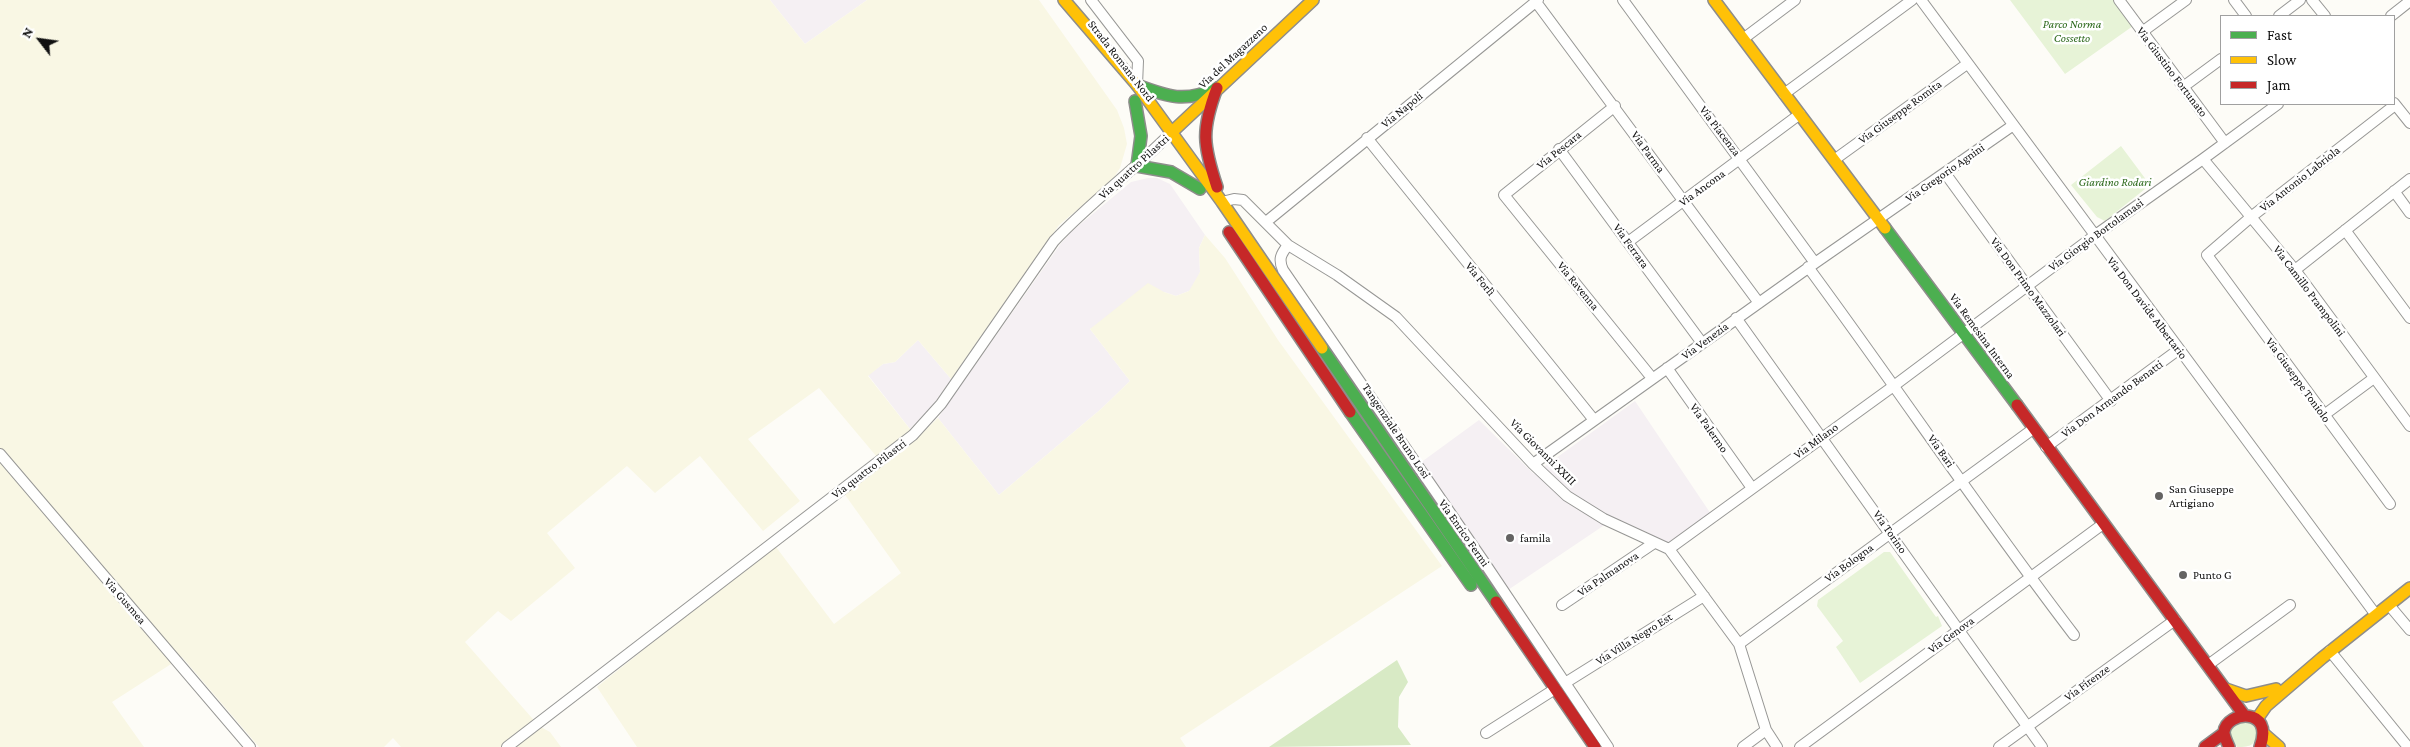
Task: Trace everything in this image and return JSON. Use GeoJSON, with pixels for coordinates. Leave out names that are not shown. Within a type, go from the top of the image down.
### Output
{"type":"FeatureCollection","features":[{"type":"Feature","properties":{"kind":"main road","name":"Strada Romana Nord"},"geometry":{"type":"LineString","coordinates":[[1056,0],[1135,101],[1168,136]]}},
{"type":"Feature","properties":{"kind":"main road","name":"Strada Romana Nord"},"geometry":{"type":"LineString","coordinates":[[1064,0],[1137,85],[1168,136]]}},
{"type":"Feature","properties":{"kind":"main road","name":"Via del Magazzeno"},"geometry":{"type":"LineString","coordinates":[[1168,136],[1313,0]]}},
{"type":"Feature","properties":{"kind":"main road","name":"Via Remesina Interna"},"geometry":{"type":"LineString","coordinates":[[1714,0],[1964,333],[2208,665],[2249,716],[2263,728],[2264,734]]}},
{"type":"Feature","properties":{"kind":"main road"},"geometry":{"type":"LineString","coordinates":[[1137,85],[1173,98],[1186,99],[1201,97],[1217,88]]}},
{"type":"Feature","properties":{"kind":"main road"},"geometry":{"type":"LineString","coordinates":[[1217,88],[1204,127],[1205,146],[1222,202]]}},
{"type":"Feature","properties":{"kind":"main road"},"geometry":{"type":"LineString","coordinates":[[1135,101],[1141,136],[1137,166],[1172,172],[1184,177],[1200,189]]}},
{"type":"Feature","properties":{"kind":"main road","name":"Tangenziale Bruno Losi"},"geometry":{"type":"LineString","coordinates":[[1168,136],[1200,189],[1402,488],[1556,688],[1584,747]]}},
{"type":"Feature","properties":{"kind":"main road","name":"Tangenziale Bruno Losi"},"geometry":{"type":"LineString","coordinates":[[1168,136],[1222,202],[1595,747]]}},
{"type":"Feature","properties":{"kind":"main road"},"geometry":{"type":"LineString","coordinates":[[2205,747],[2224,733],[2231,720],[2249,716],[2266,706],[2326,654],[2410,588]]}},
{"type":"Feature","properties":{"kind":"main road"},"geometry":{"type":"LineString","coordinates":[[2249,716],[2276,688],[2326,654]]}},
{"type":"Feature","properties":{"kind":"main road"},"geometry":{"type":"LineString","coordinates":[[2226,689],[2246,696],[2276,688]]}},
{"type":"Feature","properties":{"kind":"main road","name":"Via Remesina Interna"},"geometry":{"type":"LineString","coordinates":[[2226,689],[2231,720]]}},
{"type":"Feature","properties":{"kind":"main road"},"geometry":{"type":"LineString","coordinates":[[2224,733],[2229,747]]}},
{"type":"Feature","properties":{"kind":"main road"},"geometry":{"type":"LineString","coordinates":[[2260,747],[2264,734],[2279,747]]}},
{"type":"Feature","properties":{"kind":"street"},"geometry":{"type":"LineString","coordinates":[[1090,0],[1138,61],[1137,85]]}},
{"type":"Feature","properties":{"kind":"street"},"geometry":{"type":"LineString","coordinates":[[1296,0],[1303,10]]}},
{"type":"Feature","properties":{"kind":"street","name":"Via Piacenza"},"geometry":{"type":"LineString","coordinates":[[1623,0],[1741,160],[1811,265]]}},
{"type":"Feature","properties":{"kind":"street"},"geometry":{"type":"LineString","coordinates":[[1742,38],[1795,0]]}},
{"type":"Feature","properties":{"kind":"street"},"geometry":{"type":"LineString","coordinates":[[1784,94],[1912,0]]}},
{"type":"Feature","properties":{"kind":"street","name":"Via Don Davide Albertario"},"geometry":{"type":"LineString","coordinates":[[1921,0],[1966,64],[2376,615]]}},
{"type":"Feature","properties":{"kind":"street","name":"Via Giustino Fortunato"},"geometry":{"type":"LineString","coordinates":[[2119,0],[2225,143]]}},
{"type":"Feature","properties":{"kind":"street"},"geometry":{"type":"LineString","coordinates":[[2142,32],[2186,0]]}},
{"type":"Feature","properties":{"kind":"street"},"geometry":{"type":"LineString","coordinates":[[2234,0],[2245,15]]}},
{"type":"Feature","properties":{"kind":"street"},"geometry":{"type":"LineString","coordinates":[[2280,15],[2300,0]]}},
{"type":"Feature","properties":{"kind":"street"},"geometry":{"type":"LineString","coordinates":[[2312,0],[2324,15]]}},
{"type":"Feature","properties":{"kind":"street","name":"Via Parma"},"geometry":{"type":"LineString","coordinates":[[1537,1],[1759,303]]}},
{"type":"Feature","properties":{"kind":"street","name":"Via Napoli"},"geometry":{"type":"LineString","coordinates":[[1266,222],[1537,1]]}},
{"type":"Feature","properties":{"kind":"street"},"geometry":{"type":"LineString","coordinates":[[2392,15],[2410,1]]}},
{"type":"Feature","properties":{"kind":"street"},"geometry":{"type":"LineString","coordinates":[[2183,87],[2220,60]]}},
{"type":"Feature","properties":{"kind":"street","name":"Via Giuseppe Romita"},"geometry":{"type":"LineString","coordinates":[[1834,160],[1966,64]]}},
{"type":"Feature","properties":{"kind":"street","name":"Via Giorgio Bortolamasi"},"geometry":{"type":"LineString","coordinates":[[1964,333],[2094,236],[2204,159],[2277,105]]}},
{"type":"Feature","properties":{"kind":"street","name":"Via Antonio Labriola"},"geometry":{"type":"LineString","coordinates":[[2207,255],[2251,217],[2393,105]]}},
{"type":"Feature","properties":{"kind":"street"},"geometry":{"type":"LineString","coordinates":[[2395,105],[2410,123]]}},
{"type":"Feature","properties":{"kind":"street","name":"Via Pescara"},"geometry":{"type":"LineString","coordinates":[[1504,195],[1615,106]]}},
{"type":"Feature","properties":{"kind":"street","name":"Via Ancona"},"geometry":{"type":"LineString","coordinates":[[1628,242],[1741,160],[1800,114]]}},
{"type":"Feature","properties":{"kind":"street","name":"Via Gregorio Agnini"},"geometry":{"type":"LineString","coordinates":[[1878,219],[2012,126]]}},
{"type":"Feature","properties":{"kind":"street","name":"Via quattro Pilastri"},"geometry":{"type":"LineString","coordinates":[[507,747],[913,435],[941,404],[1054,241],[1074,220],[1137,166],[1168,136]]}},
{"type":"Feature","properties":{"kind":"street","name":"Via Forlì"},"geometry":{"type":"LineString","coordinates":[[1367,138],[1594,420]]}},
{"type":"Feature","properties":{"kind":"street","name":"Via Ferrara"},"geometry":{"type":"LineString","coordinates":[[1559,149],[1702,343]]}},
{"type":"Feature","properties":{"kind":"street","name":"Via Camillo Prampolini"},"geometry":{"type":"LineString","coordinates":[[2204,159],[2295,270],[2410,426]]}},
{"type":"Feature","properties":{"kind":"street","name":"Via Don Primo Mazzolari"},"geometry":{"type":"LineString","coordinates":[[1945,173],[2111,401]]}},
{"type":"Feature","properties":{"kind":"street"},"geometry":{"type":"LineString","coordinates":[[2295,270],[2410,178]]}},
{"type":"Feature","properties":{"kind":"street"},"geometry":{"type":"LineString","coordinates":[[2394,191],[2410,213]]}},
{"type":"Feature","properties":{"kind":"street","name":"Via Ravenna"},"geometry":{"type":"LineString","coordinates":[[1504,195],[1652,378]]}},
{"type":"Feature","properties":{"kind":"street","name":"Via Giovanni XXIII"},"geometry":{"type":"LineString","coordinates":[[1222,202],[1234,199],[1243,200],[1288,244],[1337,275],[1396,318],[1533,464],[1567,496],[1604,519],[1669,550],[1739,644],[1766,730],[1777,747]]}},
{"type":"Feature","properties":{"kind":"street","name":"Via Venezia"},"geometry":{"type":"LineString","coordinates":[[1533,464],[1736,318],[1878,219]]}},
{"type":"Feature","properties":{"kind":"street"},"geometry":{"type":"LineString","coordinates":[[2345,230],[2410,318]]}},
{"type":"Feature","properties":{"kind":"street","name":"Via Enrico Fermi"},"geometry":{"type":"LineString","coordinates":[[1288,244],[1280,257],[1279,262],[1282,270],[1556,688],[1608,747]]}},
{"type":"Feature","properties":{"kind":"street","name":"Via Giuseppe Toniolo"},"geometry":{"type":"LineString","coordinates":[[2207,255],[2390,504]]}},
{"type":"Feature","properties":{"kind":"street","name":"Via Bari"},"geometry":{"type":"LineString","coordinates":[[1811,265],[2031,579],[2074,635]]}},
{"type":"Feature","properties":{"kind":"street","name":"Via Torino"},"geometry":{"type":"LineString","coordinates":[[1736,318],[2042,747]]}},
{"type":"Feature","properties":{"kind":"street","name":"Via Milano"},"geometry":{"type":"LineString","coordinates":[[1669,550],[1964,333]]}},
{"type":"Feature","properties":{"kind":"street","name":"Via Don Armando Benatti"},"geometry":{"type":"LineString","coordinates":[[2046,447],[2178,350]]}},
{"type":"Feature","properties":{"kind":"street","name":"Via Palermo"},"geometry":{"type":"LineString","coordinates":[[1667,368],[1752,488]]}},
{"type":"Feature","properties":{"kind":"street"},"geometry":{"type":"LineString","coordinates":[[2324,415],[2374,378]]}},
{"type":"Feature","properties":{"kind":"street","name":"Via Bologna"},"geometry":{"type":"LineString","coordinates":[[1739,644],[2033,429]]}},
{"type":"Feature","properties":{"kind":"street","name":"Via Gusmea"},"geometry":{"type":"LineString","coordinates":[[0,454],[250,747]]}},
{"type":"Feature","properties":{"kind":"street","name":"Via Genova"},"geometry":{"type":"LineString","coordinates":[[1800,747],[1958,629],[2031,579],[2103,524]]}},
{"type":"Feature","properties":{"kind":"street","name":"Via Palmanova"},"geometry":{"type":"LineString","coordinates":[[1562,605],[1654,543]]}},
{"type":"Feature","properties":{"kind":"street","name":"Via Villa Negro Est"},"geometry":{"type":"LineString","coordinates":[[1486,733],[1704,596]]}},
{"type":"Feature","properties":{"kind":"street"},"geometry":{"type":"LineString","coordinates":[[2208,665],[2290,605]]}},
{"type":"Feature","properties":{"kind":"street"},"geometry":{"type":"LineString","coordinates":[[2389,605],[2410,630]]}},
{"type":"Feature","properties":{"kind":"street","name":"Via Firenze"},"geometry":{"type":"LineString","coordinates":[[1998,747],[2175,620]]}},
{"type":"Feature","properties":{"kind":"street"},"geometry":{"type":"LineString","coordinates":[[2326,654],[2408,747]]}},
{"type":"Feature","properties":{"kind":"street"},"geometry":{"type":"LineString","coordinates":[[1743,747],[1766,730]]}},
{"type":"Feature","properties":{"kind":"shaded area"},"geometry":{"type":"Polygon","coordinates":[[[0,0],[770,0],[805,44],[867,0],[1039,0],[1117,110],[1124,128],[1127,144],[1120,168],[1111,182],[1059,225],[951,379],[918,340],[895,362],[883,364],[868,376],[917,438],[938,418],[999,495],[1101,409],[1130,381],[1090,329],[1148,283],[1176,296],[1189,291],[1200,272],[1199,248],[1205,235],[1225,258],[1278,340],[1442,566],[1180,738],[1186,747],[637,747],[597,687],[753,562],[776,547],[834,624],[901,573],[843,492],[882,463],[819,388],[748,439],[800,501],[763,531],[700,456],[655,493],[627,466],[547,533],[575,568],[511,621],[498,611],[465,642],[539,726],[550,732],[561,747],[401,747],[393,738],[384,747],[259,747],[182,657],[112,702],[144,747],[0,747],[0,0]]]}},
{"type":"Feature","properties":{"kind":"shaded area"},"geometry":{"type":"Polygon","coordinates":[[[770,0],[867,0],[805,44],[770,0]]]}},
{"type":"Feature","properties":{"kind":"shaded area"},"geometry":{"type":"Polygon","coordinates":[[[1157,178],[1170,184],[1205,235],[1199,248],[1200,272],[1194,285],[1189,291],[1176,296],[1164,292],[1090,329],[1130,381],[1101,409],[999,495],[938,418],[1062,242],[1071,232],[1131,182],[1157,178]]]}},
{"type":"Feature","properties":{"kind":"shaded area"},"geometry":{"type":"Polygon","coordinates":[[[918,340],[951,379],[932,406],[910,429],[868,375],[883,364],[895,362],[918,340]]]}},
{"type":"Feature","properties":{"kind":"shaded area"},"geometry":{"type":"Polygon","coordinates":[[[1635,401],[1713,517],[1668,548],[1609,522],[1502,594],[1416,466],[1479,420],[1534,474],[1635,401]]]}},
{"type":"Feature","properties":{"kind":"green space","name":"Parco Norma Cossetto"},"geometry":{"type":"Polygon","coordinates":[[[2010,0],[2114,0],[2133,26],[2065,74],[2010,0]]]}},
{"type":"Feature","properties":{"kind":"green space","name":"Giardino Rodari"},"geometry":{"type":"Polygon","coordinates":[[[2121,146],[2150,185],[2105,221],[2097,217],[2071,185],[2121,146]]]}},
{"type":"Feature","properties":{"kind":"green space"},"geometry":{"type":"Polygon","coordinates":[[[1884,552],[1890,552],[1936,617],[1938,616],[1942,626],[1860,683],[1836,647],[1843,641],[1817,606],[1818,600],[1884,552]]]}},
{"type":"Feature","properties":{"kind":"green space"},"geometry":{"type":"Polygon","coordinates":[[[1397,660],[1408,682],[1399,697],[1398,727],[1411,745],[1269,747],[1397,660]]]}},
{"type":"Feature","properties":{"kind":"green space"},"geometry":{"type":"Polygon","coordinates":[[[2250,721],[2258,731],[2256,739],[2249,746],[2237,747],[2229,733],[2232,726],[2250,721]]]}},
{"type":"Feature","properties":{"kind":"traffic: fast"},"geometry":{"type":"LineString","coordinates":[[1137,85],[1158,93],[1177,97],[1195,96],[1217,88]]}},
{"type":"Feature","properties":{"kind":"traffic: fast"},"geometry":{"type":"LineString","coordinates":[[1135,101],[1141,136],[1137,166],[1171,172],[1200,189]]}},
{"type":"Feature","properties":{"kind":"traffic: fast"},"geometry":{"type":"LineString","coordinates":[[1885,228],[2017,405]]}},
{"type":"Feature","properties":{"kind":"traffic: fast"},"geometry":{"type":"LineString","coordinates":[[1322,348],[1496,602]]}},
{"type":"Feature","properties":{"kind":"traffic: fast"},"geometry":{"type":"LineString","coordinates":[[1350,412],[1471,585]]}},
{"type":"Feature","properties":{"kind":"traffic: slow"},"geometry":{"type":"LineString","coordinates":[[1064,0],[1137,85],[1222,202],[1322,348]]}},
{"type":"Feature","properties":{"kind":"traffic: slow"},"geometry":{"type":"LineString","coordinates":[[1172,132],[1313,0]]}},
{"type":"Feature","properties":{"kind":"traffic: slow"},"geometry":{"type":"LineString","coordinates":[[1714,0],[1885,228]]}},
{"type":"Feature","properties":{"kind":"traffic: slow"},"geometry":{"type":"LineString","coordinates":[[2257,719],[2266,706],[2322,658],[2410,588]]}},
{"type":"Feature","properties":{"kind":"traffic: slow"},"geometry":{"type":"LineString","coordinates":[[2226,689],[2246,696],[2276,689]]}},
{"type":"Feature","properties":{"kind":"traffic: slow"},"geometry":{"type":"LineString","coordinates":[[2264,734],[2279,747]]}},
{"type":"Feature","properties":{"kind":"traffic: jam"},"geometry":{"type":"LineString","coordinates":[[1217,88],[1206,127],[1209,160],[1217,187]]}},
{"type":"Feature","properties":{"kind":"traffic: jam"},"geometry":{"type":"LineString","coordinates":[[1229,232],[1350,412]]}},
{"type":"Feature","properties":{"kind":"traffic: jam"},"geometry":{"type":"LineString","coordinates":[[2017,405],[2244,715]]}},
{"type":"Feature","properties":{"kind":"traffic: jam"},"geometry":{"type":"LineString","coordinates":[[1496,602],[1595,747]]}},
{"type":"Feature","properties":{"kind":"traffic: jam"},"geometry":{"type":"LineString","coordinates":[[2229,747],[2224,734],[2227,725],[2233,720],[2248,716],[2256,719],[2261,724],[2263,734],[2260,747]]}},
{"type":"Feature","properties":{"kind":"traffic: jam"},"geometry":{"type":"LineString","coordinates":[[2205,747],[2224,733]]}},
{"type":"Feature","properties":{"kind":"place","name":"San Giuseppe Artigiano"},"geometry":{"type":"Point","coordinates":[2159,496]}},
{"type":"Feature","properties":{"kind":"place","name":"famila"},"geometry":{"type":"Point","coordinates":[1510,538]}},
{"type":"Feature","properties":{"kind":"place","name":"Punto G"},"geometry":{"type":"Point","coordinates":[2183,575]}}]}
